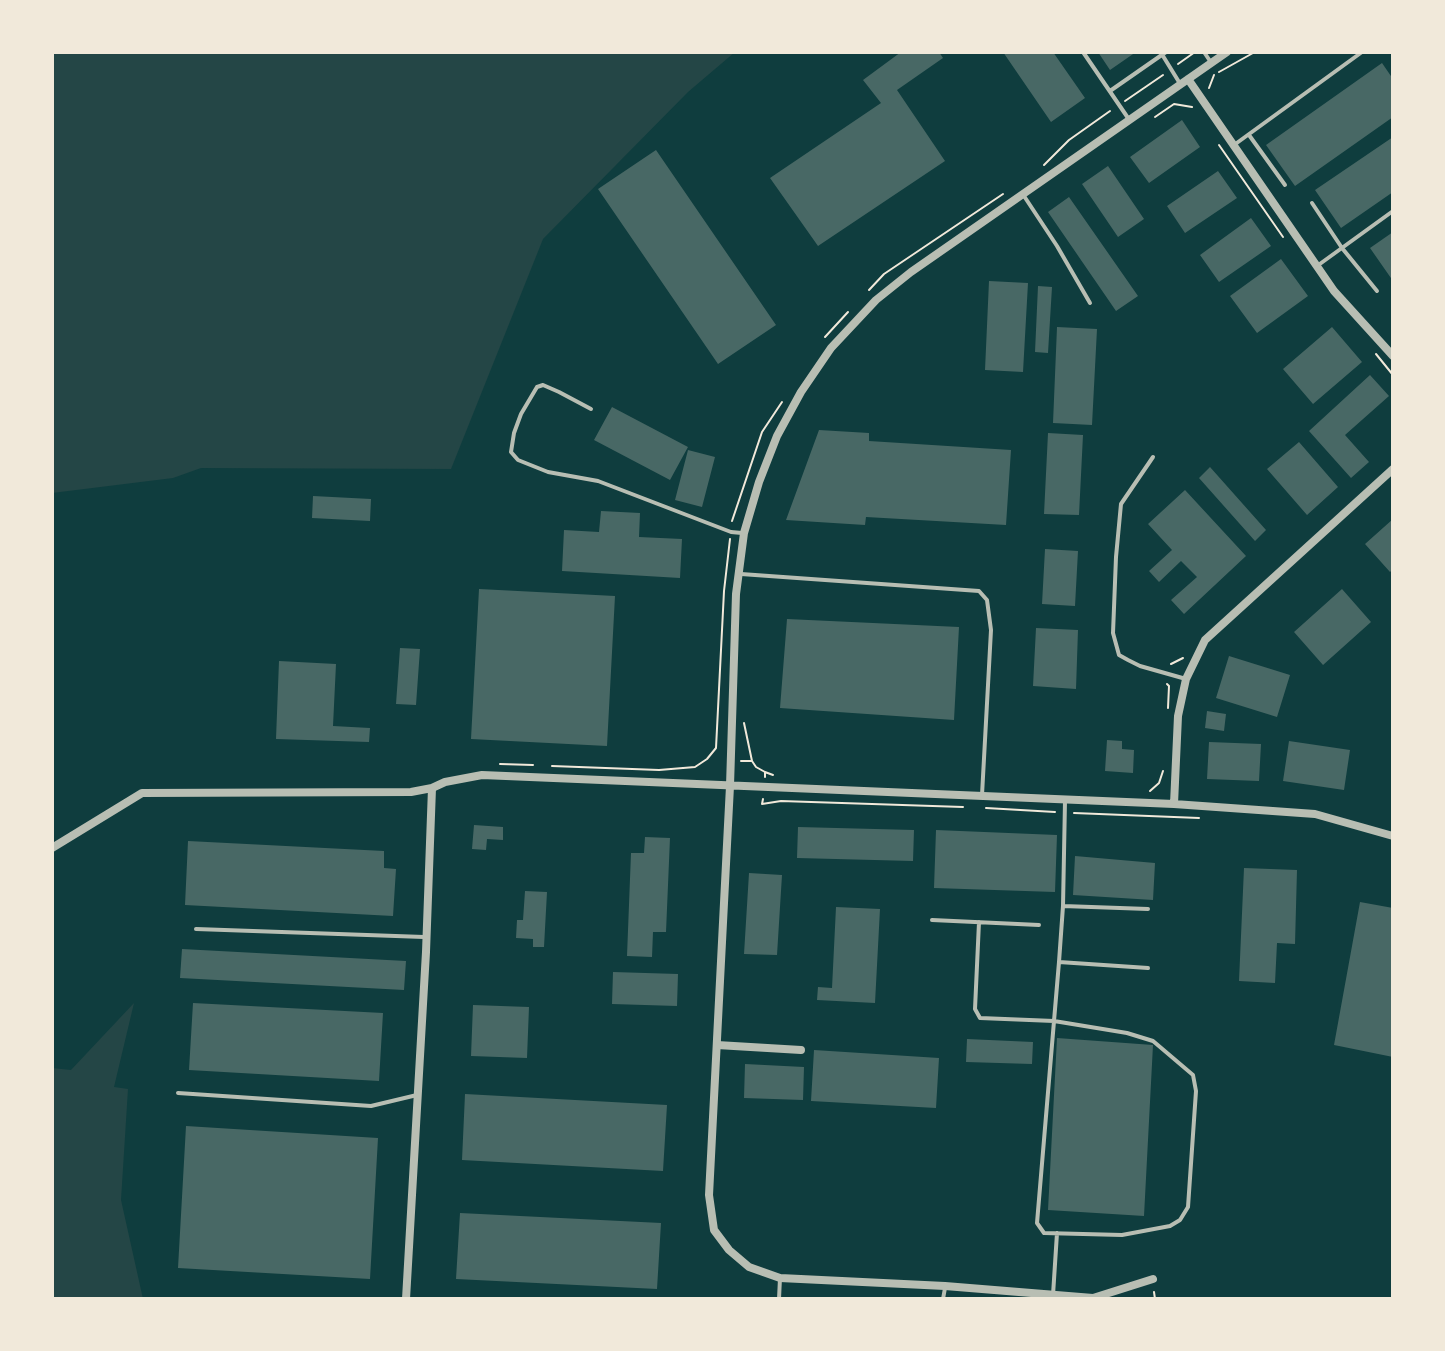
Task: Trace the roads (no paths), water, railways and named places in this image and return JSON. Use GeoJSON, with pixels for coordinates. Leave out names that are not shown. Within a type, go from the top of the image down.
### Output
{"type":"FeatureCollection","features":[{"type":"Feature","properties":{"kind":"street"},"geometry":{"type":"LineString","coordinates":[[1153,1279],[1093,1298],[945,1286],[780,1278],[749,1267],[729,1250],[714,1230],[709,1195],[730,786],[736,594],[744,533],[759,482],[777,436],[801,392],[831,348],[876,300],[899,281],[1227,52]]}},
{"type":"Feature","properties":{"kind":"street"},"geometry":{"type":"LineString","coordinates":[[1184,82],[1234,145],[1352,313],[1393,356]]}},
{"type":"Feature","properties":{"kind":"street"},"geometry":{"type":"LineString","coordinates":[[1174,804],[1178,716],[1186,679],[1205,640],[1393,469]]}},
{"type":"Feature","properties":{"kind":"street"},"geometry":{"type":"LineString","coordinates":[[52,848],[142,793],[411,792],[488,776],[1174,804],[1315,814],[1393,836]]}},
{"type":"Feature","properties":{"kind":"street"},"geometry":{"type":"LineString","coordinates":[[406,1299],[427,937],[432,788]]}},
{"type":"Feature","properties":{"kind":"street"},"geometry":{"type":"LineString","coordinates":[[717,1045],[801,1050]]}},
{"type":"Feature","properties":{"kind":"lane"},"geometry":{"type":"LineString","coordinates":[[1083,52],[1130,120]]}},
{"type":"Feature","properties":{"kind":"lane"},"geometry":{"type":"LineString","coordinates":[[1204,52],[1211,63]]}},
{"type":"Feature","properties":{"kind":"lane"},"geometry":{"type":"LineString","coordinates":[[1234,145],[1362,52]]}},
{"type":"Feature","properties":{"kind":"lane"},"geometry":{"type":"LineString","coordinates":[[1110,91],[1164,54],[1171,69],[1184,82]]}},
{"type":"Feature","properties":{"kind":"lane"},"geometry":{"type":"LineString","coordinates":[[1249,134],[1285,185]]}},
{"type":"Feature","properties":{"kind":"lane"},"geometry":{"type":"LineString","coordinates":[[1023,195],[1090,303]]}},
{"type":"Feature","properties":{"kind":"lane"},"geometry":{"type":"LineString","coordinates":[[1312,203],[1342,248],[1377,291]]}},
{"type":"Feature","properties":{"kind":"lane"},"geometry":{"type":"LineString","coordinates":[[1317,266],[1393,211]]}},
{"type":"Feature","properties":{"kind":"lane"},"geometry":{"type":"LineString","coordinates":[[591,409],[551,388],[543,385],[537,387],[517,423],[511,452],[518,460],[548,472],[598,481],[731,532],[744,533]]}},
{"type":"Feature","properties":{"kind":"lane"},"geometry":{"type":"LineString","coordinates":[[1153,457],[1121,504],[1112,619],[1115,646],[1119,655],[1140,666],[1186,679]]}},
{"type":"Feature","properties":{"kind":"lane"},"geometry":{"type":"LineString","coordinates":[[739,574],[979,591],[987,600],[991,630],[982,798]]}},
{"type":"Feature","properties":{"kind":"lane"},"geometry":{"type":"LineString","coordinates":[[979,922],[976,1015],[980,1018],[1054,1021],[1127,1033],[1153,1041],[1193,1075],[1196,1091],[1188,1207],[1180,1220],[1170,1226],[1122,1235],[1044,1233],[1037,1223],[1054,1021],[1059,962],[1063,906],[1065,801]]}},
{"type":"Feature","properties":{"kind":"lane"},"geometry":{"type":"LineString","coordinates":[[1063,906],[1148,909]]}},
{"type":"Feature","properties":{"kind":"lane"},"geometry":{"type":"LineString","coordinates":[[932,920],[1039,925]]}},
{"type":"Feature","properties":{"kind":"lane"},"geometry":{"type":"LineString","coordinates":[[196,929],[427,937]]}},
{"type":"Feature","properties":{"kind":"lane"},"geometry":{"type":"LineString","coordinates":[[1059,962],[1148,968]]}},
{"type":"Feature","properties":{"kind":"lane"},"geometry":{"type":"LineString","coordinates":[[178,1093],[371,1106],[417,1095]]}},
{"type":"Feature","properties":{"kind":"lane"},"geometry":{"type":"LineString","coordinates":[[1053,1295],[1057,1233]]}},
{"type":"Feature","properties":{"kind":"lane"},"geometry":{"type":"LineString","coordinates":[[779,1299],[780,1278]]}},
{"type":"Feature","properties":{"kind":"lane"},"geometry":{"type":"LineString","coordinates":[[943,1299],[945,1286]]}}]}
